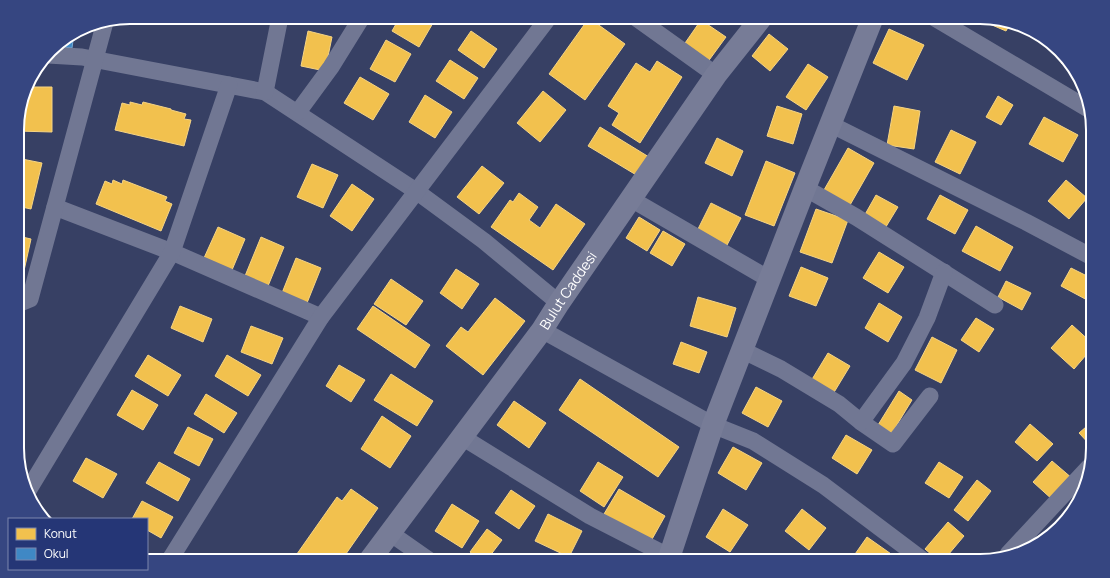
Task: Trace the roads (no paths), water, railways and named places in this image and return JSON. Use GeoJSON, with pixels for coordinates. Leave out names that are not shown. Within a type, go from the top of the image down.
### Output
{"type":"FeatureCollection","features":[{"type":"Feature","properties":{"kind":"street"},"geometry":{"type":"LineString","coordinates":[[265,92],[279,24]]}},
{"type":"Feature","properties":{"kind":"street"},"geometry":{"type":"LineString","coordinates":[[298,112],[330,67],[358,24]]}},
{"type":"Feature","properties":{"kind":"street"},"geometry":{"type":"LineString","coordinates":[[173,554],[321,317],[544,24]]}},
{"type":"Feature","properties":{"kind":"street"},"geometry":{"type":"LineString","coordinates":[[645,24],[716,75]]}},
{"type":"Feature","properties":{"kind":"street","name":"Bulut Caddesi"},"geometry":{"type":"LineString","coordinates":[[374,554],[542,330],[716,75],[756,24]]}},
{"type":"Feature","properties":{"kind":"street"},"geometry":{"type":"LineString","coordinates":[[671,554],[713,425],[804,188],[870,24]]}},
{"type":"Feature","properties":{"kind":"street"},"geometry":{"type":"LineString","coordinates":[[946,24],[1083,106]]}},
{"type":"Feature","properties":{"kind":"street"},"geometry":{"type":"LineString","coordinates":[[24,302],[30,299],[103,28]]}},
{"type":"Feature","properties":{"kind":"street"},"geometry":{"type":"LineString","coordinates":[[55,55],[95,59],[265,92],[298,112],[416,191],[484,241],[559,303]]}},
{"type":"Feature","properties":{"kind":"street"},"geometry":{"type":"LineString","coordinates":[[31,486],[172,252],[229,84]]}},
{"type":"Feature","properties":{"kind":"street"},"geometry":{"type":"LineString","coordinates":[[830,124],[1026,222],[1086,254]]}},
{"type":"Feature","properties":{"kind":"street"},"geometry":{"type":"LineString","coordinates":[[804,188],[856,217],[995,304]]}},
{"type":"Feature","properties":{"kind":"street"},"geometry":{"type":"LineString","coordinates":[[631,199],[769,279]]}},
{"type":"Feature","properties":{"kind":"street"},"geometry":{"type":"LineString","coordinates":[[55,207],[172,252],[321,317]]}},
{"type":"Feature","properties":{"kind":"street"},"geometry":{"type":"LineString","coordinates":[[861,422],[904,363],[927,318],[944,272]]}},
{"type":"Feature","properties":{"kind":"street"},"geometry":{"type":"LineString","coordinates":[[542,330],[713,425],[753,441],[823,485],[915,554]]}},
{"type":"Feature","properties":{"kind":"street"},"geometry":{"type":"LineString","coordinates":[[742,350],[781,369],[820,392],[839,404],[861,422],[893,444],[930,396]]}},
{"type":"Feature","properties":{"kind":"street"},"geometry":{"type":"LineString","coordinates":[[462,437],[590,516],[660,554]]}},
{"type":"Feature","properties":{"kind":"street"},"geometry":{"type":"LineString","coordinates":[[1013,548],[1082,474]]}},
{"type":"Feature","properties":{"kind":"street"},"geometry":{"type":"LineString","coordinates":[[390,532],[420,554]]}}]}
